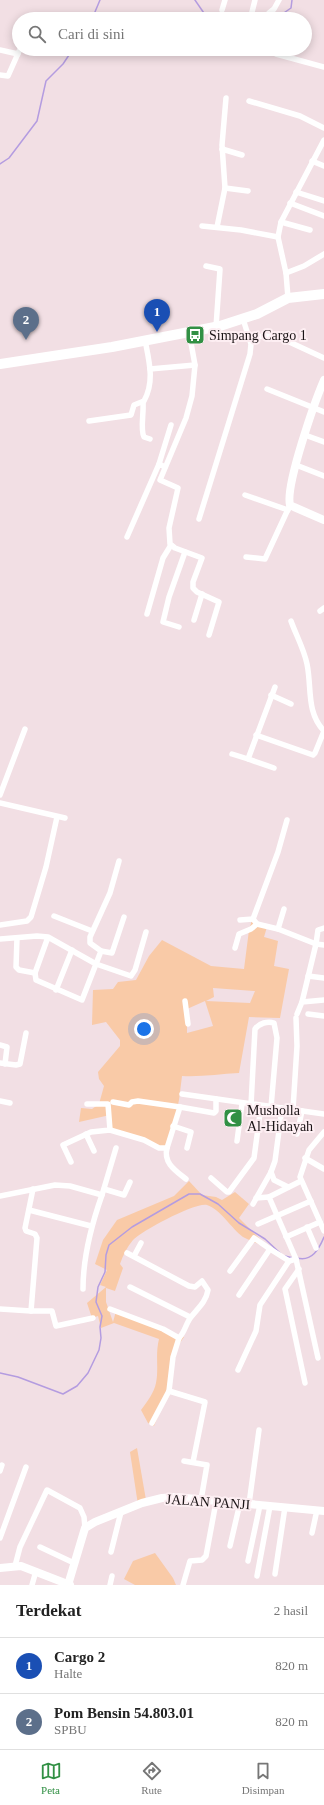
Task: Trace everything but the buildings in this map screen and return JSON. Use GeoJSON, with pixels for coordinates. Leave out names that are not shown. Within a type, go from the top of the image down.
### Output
{"type":"FeatureCollection","features":[{"type":"Feature","properties":{"kind":"highway"},"geometry":{"type":"LineString","coordinates":[[0,364],[216,327],[243,319],[288,298],[324,294]]}},
{"type":"Feature","properties":{"kind":"street"},"geometry":{"type":"LineString","coordinates":[[222,10],[225,0]]}},
{"type":"Feature","properties":{"kind":"street"},"geometry":{"type":"LineString","coordinates":[[252,12],[255,0]]}},
{"type":"Feature","properties":{"kind":"street"},"geometry":{"type":"LineString","coordinates":[[270,12],[274,9],[279,0]]}},
{"type":"Feature","properties":{"kind":"street"},"geometry":{"type":"LineString","coordinates":[[0,50],[12,51]]}},
{"type":"Feature","properties":{"kind":"street"},"geometry":{"type":"LineString","coordinates":[[0,74],[8,76],[17,56]]}},
{"type":"Feature","properties":{"kind":"street"},"geometry":{"type":"LineString","coordinates":[[283,56],[324,67]]}},
{"type":"Feature","properties":{"kind":"street"},"geometry":{"type":"LineString","coordinates":[[217,227],[225,188],[222,149],[226,98]]}},
{"type":"Feature","properties":{"kind":"street"},"geometry":{"type":"LineString","coordinates":[[249,101],[300,116],[324,128]]}},
{"type":"Feature","properties":{"kind":"street"},"geometry":{"type":"LineString","coordinates":[[288,298],[286,273],[278,237],[281,222],[312,161],[323,144]]}},
{"type":"Feature","properties":{"kind":"street"},"geometry":{"type":"LineString","coordinates":[[222,149],[242,155]]}},
{"type":"Feature","properties":{"kind":"street"},"geometry":{"type":"LineString","coordinates":[[312,161],[324,166]]}},
{"type":"Feature","properties":{"kind":"street"},"geometry":{"type":"LineString","coordinates":[[225,188],[248,191]]}},
{"type":"Feature","properties":{"kind":"street"},"geometry":{"type":"LineString","coordinates":[[296,192],[324,201]]}},
{"type":"Feature","properties":{"kind":"street"},"geometry":{"type":"LineString","coordinates":[[290,203],[324,216]]}},
{"type":"Feature","properties":{"kind":"street"},"geometry":{"type":"LineString","coordinates":[[281,222],[310,230]]}},
{"type":"Feature","properties":{"kind":"street"},"geometry":{"type":"LineString","coordinates":[[202,226],[278,237]]}},
{"type":"Feature","properties":{"kind":"street"},"geometry":{"type":"LineString","coordinates":[[286,273],[304,266],[324,254]]}},
{"type":"Feature","properties":{"kind":"street"},"geometry":{"type":"LineString","coordinates":[[206,266],[220,269],[216,327]]}},
{"type":"Feature","properties":{"kind":"street"},"geometry":{"type":"LineString","coordinates":[[199,519],[250,354],[251,344],[243,319]]}},
{"type":"Feature","properties":{"kind":"street"},"geometry":{"type":"LineString","coordinates":[[127,537],[186,418],[192,396],[195,365],[189,332]]}},
{"type":"Feature","properties":{"kind":"street"},"geometry":{"type":"LineString","coordinates":[[249,337],[266,336],[285,340],[324,358]]}},
{"type":"Feature","properties":{"kind":"street"},"geometry":{"type":"LineString","coordinates":[[146,340],[150,369],[150,388],[143,402],[144,418],[142,432],[144,437],[150,439]]}},
{"type":"Feature","properties":{"kind":"street"},"geometry":{"type":"LineString","coordinates":[[150,369],[195,365]]}},
{"type":"Feature","properties":{"kind":"street"},"geometry":{"type":"LineString","coordinates":[[246,557],[265,559],[289,507],[290,487],[296,465],[324,380]]}},
{"type":"Feature","properties":{"kind":"street"},"geometry":{"type":"LineString","coordinates":[[267,389],[324,412]]}},
{"type":"Feature","properties":{"kind":"street"},"geometry":{"type":"LineString","coordinates":[[89,421],[131,415],[134,405],[143,402]]}},
{"type":"Feature","properties":{"kind":"street"},"geometry":{"type":"LineString","coordinates":[[171,425],[160,480],[178,488],[169,528],[169,539],[171,545],[202,558],[192,585],[194,590],[220,602],[209,634]]}},
{"type":"Feature","properties":{"kind":"street"},"geometry":{"type":"LineString","coordinates":[[305,435],[324,442]]}},
{"type":"Feature","properties":{"kind":"street"},"geometry":{"type":"LineString","coordinates":[[296,465],[324,476]]}},
{"type":"Feature","properties":{"kind":"street"},"geometry":{"type":"LineString","coordinates":[[245,495],[289,507],[324,520]]}},
{"type":"Feature","properties":{"kind":"street"},"geometry":{"type":"LineString","coordinates":[[147,614],[162,558],[171,545]]}},
{"type":"Feature","properties":{"kind":"street"},"geometry":{"type":"LineString","coordinates":[[179,627],[163,622],[169,597],[185,552]]}},
{"type":"Feature","properties":{"kind":"street"},"geometry":{"type":"LineString","coordinates":[[194,620],[202,594]]}},
{"type":"Feature","properties":{"kind":"street"},"geometry":{"type":"LineString","coordinates":[[256,735],[312,755],[315,753],[324,731],[316,723],[312,712],[307,664],[291,621]]}},
{"type":"Feature","properties":{"kind":"street"},"geometry":{"type":"LineString","coordinates":[[248,759],[275,687]]}},
{"type":"Feature","properties":{"kind":"street"},"geometry":{"type":"LineString","coordinates":[[271,695],[291,704]]}},
{"type":"Feature","properties":{"kind":"street"},"geometry":{"type":"LineString","coordinates":[[0,795],[25,729]]}},
{"type":"Feature","properties":{"kind":"street"},"geometry":{"type":"LineString","coordinates":[[232,754],[274,768]]}},
{"type":"Feature","properties":{"kind":"street"},"geometry":{"type":"LineString","coordinates":[[0,803],[65,818]]}},
{"type":"Feature","properties":{"kind":"street"},"geometry":{"type":"LineString","coordinates":[[0,925],[27,921],[31,918],[46,867],[57,817]]}},
{"type":"Feature","properties":{"kind":"street"},"geometry":{"type":"LineString","coordinates":[[235,948],[239,934],[252,929],[255,922],[287,820]]}},
{"type":"Feature","properties":{"kind":"street"},"geometry":{"type":"LineString","coordinates":[[119,861],[110,893],[92,931],[90,943],[101,951],[112,952],[124,917]]}},
{"type":"Feature","properties":{"kind":"street"},"geometry":{"type":"LineString","coordinates":[[278,929],[284,909]]}},
{"type":"Feature","properties":{"kind":"street"},"geometry":{"type":"LineString","coordinates":[[54,916],[92,931]]}},
{"type":"Feature","properties":{"kind":"street"},"geometry":{"type":"LineString","coordinates":[[240,920],[255,922],[278,929],[316,944],[324,944]]}},
{"type":"Feature","properties":{"kind":"street"},"geometry":{"type":"LineString","coordinates":[[293,1110],[297,1046],[296,1016],[302,1002],[318,930],[324,928]]}},
{"type":"Feature","properties":{"kind":"street"},"geometry":{"type":"LineString","coordinates":[[0,939],[37,936],[48,937],[96,964],[131,976],[135,970],[146,932]]}},
{"type":"Feature","properties":{"kind":"street"},"geometry":{"type":"LineString","coordinates":[[48,937],[35,973],[37,981],[82,1000],[101,951]]}},
{"type":"Feature","properties":{"kind":"street"},"geometry":{"type":"LineString","coordinates":[[17,938],[16,967],[19,970],[35,973]]}},
{"type":"Feature","properties":{"kind":"street"},"geometry":{"type":"LineString","coordinates":[[56,990],[72,950]]}},
{"type":"Feature","properties":{"kind":"street"},"geometry":{"type":"LineString","coordinates":[[308,976],[324,978]]}},
{"type":"Feature","properties":{"kind":"street"},"geometry":{"type":"LineString","coordinates":[[302,1002],[324,1000]]}},
{"type":"Feature","properties":{"kind":"street"},"geometry":{"type":"LineString","coordinates":[[186,1001],[188,1024]]}},
{"type":"Feature","properties":{"kind":"street"},"geometry":{"type":"LineString","coordinates":[[308,1014],[324,1016]]}},
{"type":"Feature","properties":{"kind":"street"},"geometry":{"type":"LineString","coordinates":[[251,1105],[255,1029],[261,1024],[270,1022],[274,1023],[277,1038],[271,1107]]}},
{"type":"Feature","properties":{"kind":"street"},"geometry":{"type":"LineString","coordinates":[[0,1045],[7,1047],[3,1063],[16,1066],[20,1064],[26,1033]]}},
{"type":"Feature","properties":{"kind":"street"},"geometry":{"type":"LineString","coordinates":[[182,1094],[242,1104],[324,1114]]}},
{"type":"Feature","properties":{"kind":"street"},"geometry":{"type":"LineString","coordinates":[[113,1102],[131,1105],[132,1102],[138,1101],[214,1113],[216,1111],[216,1099]]}},
{"type":"Feature","properties":{"kind":"street"},"geometry":{"type":"LineString","coordinates":[[0,1101],[10,1103]]}},
{"type":"Feature","properties":{"kind":"street"},"geometry":{"type":"LineString","coordinates":[[87,1104],[108,1104],[110,1130]]}},
{"type":"Feature","properties":{"kind":"street"},"geometry":{"type":"LineString","coordinates":[[237,1141],[242,1104]]}},
{"type":"Feature","properties":{"kind":"street"},"geometry":{"type":"LineString","coordinates":[[211,1178],[227,1192],[230,1192],[254,1158],[261,1106]]}},
{"type":"Feature","properties":{"kind":"street"},"geometry":{"type":"LineString","coordinates":[[180,1107],[173,1126],[166,1154],[168,1164],[186,1179]]}},
{"type":"Feature","properties":{"kind":"street"},"geometry":{"type":"LineString","coordinates":[[253,1204],[271,1172],[276,1156],[282,1108]]}},
{"type":"Feature","properties":{"kind":"street"},"geometry":{"type":"LineString","coordinates":[[297,1134],[302,1111]]}},
{"type":"Feature","properties":{"kind":"street"},"geometry":{"type":"LineString","coordinates":[[173,1126],[191,1132],[187,1148]]}},
{"type":"Feature","properties":{"kind":"street"},"geometry":{"type":"LineString","coordinates":[[71,1162],[63,1145],[86,1134],[110,1130],[144,1140],[159,1148],[167,1148]]}},
{"type":"Feature","properties":{"kind":"street"},"geometry":{"type":"LineString","coordinates":[[86,1134],[94,1151]]}},
{"type":"Feature","properties":{"kind":"street"},"geometry":{"type":"LineString","coordinates":[[323,1134],[312,1144],[305,1158],[301,1170],[301,1182],[324,1231]]}},
{"type":"Feature","properties":{"kind":"street"},"geometry":{"type":"LineString","coordinates":[[83,1289],[84,1262],[91,1226],[116,1148]]}},
{"type":"Feature","properties":{"kind":"street"},"geometry":{"type":"LineString","coordinates":[[305,1158],[324,1169]]}},
{"type":"Feature","properties":{"kind":"street"},"geometry":{"type":"LineString","coordinates":[[271,1172],[274,1180],[288,1187]]}},
{"type":"Feature","properties":{"kind":"street"},"geometry":{"type":"LineString","coordinates":[[0,1196],[62,1185],[125,1195],[130,1182]]}},
{"type":"Feature","properties":{"kind":"street"},"geometry":{"type":"LineString","coordinates":[[256,1198],[270,1196],[301,1182]]}},
{"type":"Feature","properties":{"kind":"street"},"geometry":{"type":"LineString","coordinates":[[31,1311],[37,1238],[36,1234],[25,1230],[33,1189]]}},
{"type":"Feature","properties":{"kind":"street"},"geometry":{"type":"LineString","coordinates":[[270,1196],[276,1216],[296,1258],[318,1358]]}},
{"type":"Feature","properties":{"kind":"street"},"geometry":{"type":"LineString","coordinates":[[258,1224],[311,1201]]}},
{"type":"Feature","properties":{"kind":"street"},"geometry":{"type":"LineString","coordinates":[[29,1210],[91,1226]]}},
{"type":"Feature","properties":{"kind":"street"},"geometry":{"type":"LineString","coordinates":[[286,1237],[320,1222]]}},
{"type":"Feature","properties":{"kind":"street"},"geometry":{"type":"LineString","coordinates":[[307,1228],[316,1248]]}},
{"type":"Feature","properties":{"kind":"street"},"geometry":{"type":"LineString","coordinates":[[230,1271],[254,1238],[289,1261]]}},
{"type":"Feature","properties":{"kind":"street"},"geometry":{"type":"LineString","coordinates":[[134,1256],[141,1243]]}},
{"type":"Feature","properties":{"kind":"street"},"geometry":{"type":"LineString","coordinates":[[240,1295],[270,1249]]}},
{"type":"Feature","properties":{"kind":"street"},"geometry":{"type":"LineString","coordinates":[[127,1253],[192,1287],[200,1281],[203,1281],[208,1292],[201,1306],[190,1317],[185,1330],[179,1338],[173,1357],[169,1391],[152,1423]]}},
{"type":"Feature","properties":{"kind":"street"},"geometry":{"type":"LineString","coordinates":[[238,1370],[256,1331],[260,1305],[289,1261],[296,1258]]}},
{"type":"Feature","properties":{"kind":"street"},"geometry":{"type":"LineString","coordinates":[[299,1269],[285,1289],[305,1383]]}},
{"type":"Feature","properties":{"kind":"street"},"geometry":{"type":"LineString","coordinates":[[130,1287],[190,1317]]}},
{"type":"Feature","properties":{"kind":"street"},"geometry":{"type":"LineString","coordinates":[[0,1308],[53,1312],[56,1326],[93,1318]]}},
{"type":"Feature","properties":{"kind":"street"},"geometry":{"type":"LineString","coordinates":[[110,1309],[163,1329],[179,1338]]}},
{"type":"Feature","properties":{"kind":"street"},"geometry":{"type":"LineString","coordinates":[[169,1391],[205,1402],[193,1462]]}},
{"type":"Feature","properties":{"kind":"street"},"geometry":{"type":"LineString","coordinates":[[250,1504],[259,1430]]}},
{"type":"Feature","properties":{"kind":"street"},"geometry":{"type":"LineString","coordinates":[[184,1461],[207,1465],[201,1500]]}},
{"type":"Feature","properties":{"kind":"street"},"geometry":{"type":"LineString","coordinates":[[0,1471],[2,1465]]}},
{"type":"Feature","properties":{"kind":"street"},"geometry":{"type":"LineString","coordinates":[[0,1538],[26,1467]]}},
{"type":"Feature","properties":{"kind":"street"},"geometry":{"type":"LineString","coordinates":[[0,1568],[15,1566],[36,1572],[69,1585],[74,1563],[86,1528],[84,1517],[80,1508],[48,1490],[20,1547],[15,1566]]}},
{"type":"Feature","properties":{"kind":"street","name":"JALAN PANJI"},"geometry":{"type":"LineString","coordinates":[[86,1528],[95,1522],[142,1503],[162,1498],[176,1497],[320,1511]]}},
{"type":"Feature","properties":{"kind":"street"},"geometry":{"type":"LineString","coordinates":[[182,1585],[190,1561],[202,1560],[206,1556],[216,1502]]}},
{"type":"Feature","properties":{"kind":"street"},"geometry":{"type":"LineString","coordinates":[[230,1546],[240,1503]]}},
{"type":"Feature","properties":{"kind":"street"},"geometry":{"type":"LineString","coordinates":[[248,1561],[260,1505]]}},
{"type":"Feature","properties":{"kind":"street"},"geometry":{"type":"LineString","coordinates":[[257,1576],[270,1506]]}},
{"type":"Feature","properties":{"kind":"street"},"geometry":{"type":"LineString","coordinates":[[275,1574],[286,1507]]}},
{"type":"Feature","properties":{"kind":"street"},"geometry":{"type":"LineString","coordinates":[[312,1533],[320,1511]]}},
{"type":"Feature","properties":{"kind":"street"},"geometry":{"type":"LineString","coordinates":[[111,1552],[121,1512]]}},
{"type":"Feature","properties":{"kind":"street"},"geometry":{"type":"LineString","coordinates":[[40,1547],[74,1563]]}},
{"type":"Feature","properties":{"kind":"street"},"geometry":{"type":"LineString","coordinates":[[32,1585],[36,1572]]}},
{"type":"Feature","properties":{"kind":"street"},"geometry":{"type":"LineString","coordinates":[[110,1585],[112,1576]]}},
{"type":"Feature","properties":{"kind":"shaded area"},"geometry":{"type":"Polygon","coordinates":[[[252,920],[267,927],[264,937],[278,941],[274,966],[289,969],[280,1018],[249,1017],[239,1073],[182,1076],[179,1100],[168,1150],[109,1131],[110,1115],[79,1122],[81,1108],[92,1109],[99,1104],[104,1086],[99,1079],[98,1072],[120,1046],[120,1040],[106,1022],[92,1025],[93,990],[113,989],[118,982],[136,980],[149,956],[162,940],[211,966],[244,969],[249,930],[252,920]],[[213,988],[214,997],[206,1001],[250,1003],[255,991],[254,991],[213,988]],[[205,1001],[187,1009],[187,1033],[213,1026],[205,1001]]]}},
{"type":"Feature","properties":{"kind":"shaded area"},"geometry":{"type":"Polygon","coordinates":[[[189,1181],[202,1195],[216,1197],[222,1200],[235,1192],[249,1204],[239,1218],[262,1241],[260,1245],[243,1237],[212,1207],[201,1205],[181,1212],[147,1230],[133,1240],[127,1248],[120,1264],[123,1268],[115,1291],[106,1288],[106,1302],[113,1322],[116,1311],[123,1312],[184,1337],[177,1347],[170,1389],[154,1426],[148,1423],[141,1410],[148,1401],[155,1387],[159,1339],[114,1323],[101,1328],[98,1316],[92,1318],[87,1303],[106,1287],[100,1285],[107,1270],[95,1264],[103,1240],[117,1220],[174,1196],[189,1181]]]}},
{"type":"Feature","properties":{"kind":"shaded area"},"geometry":{"type":"Polygon","coordinates":[[[137,1448],[146,1500],[138,1505],[130,1452],[137,1448]]]}},
{"type":"Feature","properties":{"kind":"shaded area"},"geometry":{"type":"Polygon","coordinates":[[[155,1553],[173,1578],[176,1585],[135,1585],[124,1579],[133,1561],[155,1553]]]}},
{"type":"Feature","properties":{"kind":"waterway"},"geometry":{"type":"LineString","coordinates":[[95,12],[100,0]]}},
{"type":"Feature","properties":{"kind":"waterway"},"geometry":{"type":"LineString","coordinates":[[195,0],[203,12]]}},
{"type":"Feature","properties":{"kind":"waterway"},"geometry":{"type":"LineString","coordinates":[[285,12],[291,8],[292,0]]}},
{"type":"Feature","properties":{"kind":"waterway"},"geometry":{"type":"LineString","coordinates":[[0,164],[9,158],[37,121],[46,81],[63,64],[68,56]]}},
{"type":"Feature","properties":{"kind":"waterway"},"geometry":{"type":"LineString","coordinates":[[0,1373],[18,1377],[63,1394],[77,1386],[88,1373],[99,1350],[102,1316],[96,1302],[98,1287],[105,1272],[106,1255],[109,1245],[132,1227],[189,1194],[200,1194],[218,1204],[239,1223],[265,1239],[280,1253]]}},
{"type":"Feature","properties":{"kind":"waterway"},"geometry":{"type":"LineString","coordinates":[[297,1258],[307,1258],[314,1254],[324,1237]]}},
{"type":"Feature","properties":{"kind":"waterway"},"geometry":{"type":"LineString","coordinates":[[285,1256],[293,1258]]}},
{"type":"Feature","properties":{"kind":"place","name":"Cargo 2"},"geometry":{"type":"Point","coordinates":[157,332]}},
{"type":"Feature","properties":{"kind":"place","name":"Simpang Cargo 1"},"geometry":{"type":"Point","coordinates":[195,335]}},
{"type":"Feature","properties":{"kind":"place","name":"Pom Bensin 54.803.01"},"geometry":{"type":"Point","coordinates":[26,340]}},
{"type":"Feature","properties":{"kind":"place","name":"Musholla Al-Hidayah"},"geometry":{"type":"Point","coordinates":[233,1118]}}]}
